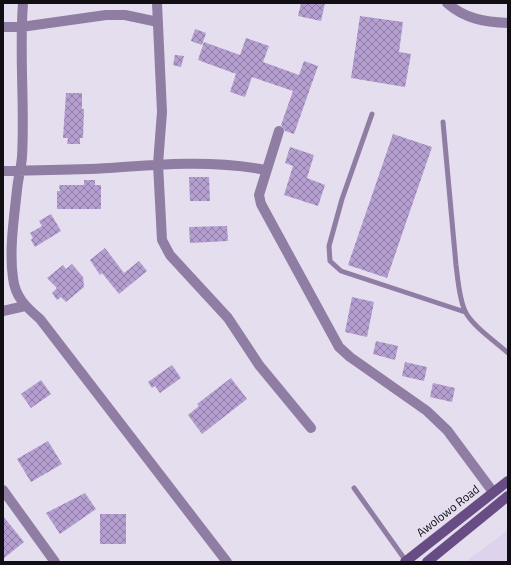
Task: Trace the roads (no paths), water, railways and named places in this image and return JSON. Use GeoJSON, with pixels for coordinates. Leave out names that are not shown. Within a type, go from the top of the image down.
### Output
{"type":"FeatureCollection","features":[{"type":"Feature","properties":{"kind":"main road","name":"Awolowo Road"},"geometry":{"type":"LineString","coordinates":[[405,562],[508,481]]}},
{"type":"Feature","properties":{"kind":"main road","name":"Awolowo Road"},"geometry":{"type":"LineString","coordinates":[[427,562],[508,496]]}},
{"type":"Feature","properties":{"kind":"street"},"geometry":{"type":"LineString","coordinates":[[23,3],[21,27],[22,116],[20,171],[13,233],[13,278],[17,295],[25,306],[40,319],[227,562]]}},
{"type":"Feature","properties":{"kind":"street"},"geometry":{"type":"LineString","coordinates":[[157,3],[162,112],[158,164],[162,240],[170,255],[228,318],[259,364],[311,428]]}},
{"type":"Feature","properties":{"kind":"street"},"geometry":{"type":"LineString","coordinates":[[447,3],[472,19],[508,23]]}},
{"type":"Feature","properties":{"kind":"street"},"geometry":{"type":"LineString","coordinates":[[3,27],[21,27],[106,15],[125,15],[158,22]]}},
{"type":"Feature","properties":{"kind":"street"},"geometry":{"type":"LineString","coordinates":[[279,131],[259,196],[261,204],[340,347],[350,357],[427,411],[447,430],[493,492]]}},
{"type":"Feature","properties":{"kind":"street"},"geometry":{"type":"LineString","coordinates":[[3,172],[183,162],[237,165],[266,170]]}},
{"type":"Feature","properties":{"kind":"street"},"geometry":{"type":"LineString","coordinates":[[3,311],[25,306]]}},
{"type":"Feature","properties":{"kind":"street"},"geometry":{"type":"LineString","coordinates":[[3,490],[56,562]]}},
{"type":"Feature","properties":{"kind":"lane"},"geometry":{"type":"LineString","coordinates":[[372,114],[342,199],[329,246],[330,261],[340,271],[465,312]]}},
{"type":"Feature","properties":{"kind":"lane"},"geometry":{"type":"LineString","coordinates":[[443,122],[456,265],[459,289],[465,312],[508,353]]}},
{"type":"Feature","properties":{"kind":"lane"},"geometry":{"type":"LineString","coordinates":[[354,488],[405,562]]}}]}
